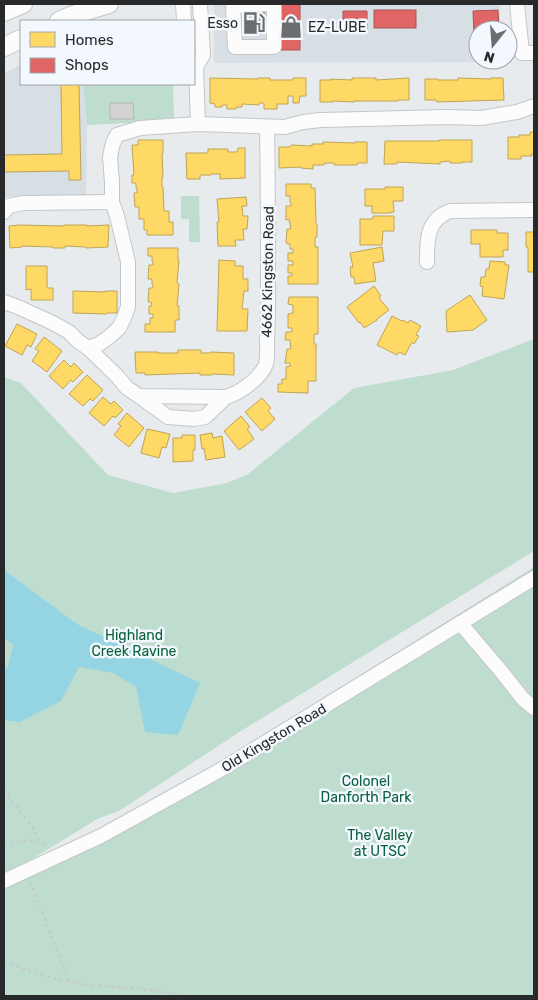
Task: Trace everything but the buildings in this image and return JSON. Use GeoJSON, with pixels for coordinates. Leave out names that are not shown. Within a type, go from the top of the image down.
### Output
{"type":"FeatureCollection","features":[{"type":"Feature","properties":{"kind":"main road"},"geometry":{"type":"LineString","coordinates":[[4,12],[23,4]]}},
{"type":"Feature","properties":{"kind":"main road"},"geometry":{"type":"LineString","coordinates":[[61,20],[110,4]]}},
{"type":"Feature","properties":{"kind":"main road"},"geometry":{"type":"LineString","coordinates":[[4,47],[20,39]]}},
{"type":"Feature","properties":{"kind":"street"},"geometry":{"type":"LineString","coordinates":[[183,4],[184,20]]}},
{"type":"Feature","properties":{"kind":"street"},"geometry":{"type":"LineString","coordinates":[[198,124],[195,66],[203,55],[200,4]]}},
{"type":"Feature","properties":{"kind":"street"},"geometry":{"type":"LineString","coordinates":[[268,4],[233,5],[239,24],[235,47],[274,46],[270,24],[274,4]]}},
{"type":"Feature","properties":{"kind":"street"},"geometry":{"type":"LineString","coordinates":[[517,4],[522,53],[534,53]]}},
{"type":"Feature","properties":{"kind":"street"},"geometry":{"type":"LineString","coordinates":[[88,348],[110,337],[119,328],[128,307],[128,262],[112,202],[110,156],[113,143],[118,134],[140,128],[198,124],[285,127],[302,122],[322,120],[481,118],[518,112],[534,106]]}},
{"type":"Feature","properties":{"kind":"street","name":"4662 Kingston Road"},"geometry":{"type":"LineString","coordinates":[[139,396],[226,397],[235,395],[260,373],[265,364],[268,312],[266,127]]}},
{"type":"Feature","properties":{"kind":"street"},"geometry":{"type":"LineString","coordinates":[[4,212],[8,206],[24,203],[112,202]]}},
{"type":"Feature","properties":{"kind":"street"},"geometry":{"type":"LineString","coordinates":[[427,262],[427,244],[430,230],[436,220],[450,211],[534,210]]}},
{"type":"Feature","properties":{"kind":"street","name":"4662 Kingston Road"},"geometry":{"type":"LineString","coordinates":[[4,302],[53,323],[68,332],[88,348],[128,388],[168,417],[194,419],[205,416],[226,397]]}},
{"type":"Feature","properties":{"kind":"street","name":"Old Kingston Road"},"geometry":{"type":"LineString","coordinates":[[4,881],[101,836],[222,769],[534,578]]}},
{"type":"Feature","properties":{"kind":"street"},"geometry":{"type":"LineString","coordinates":[[460,623],[523,699],[534,708]]}},
{"type":"Feature","properties":{"kind":"path"},"geometry":{"type":"LineString","coordinates":[[4,791],[33,828],[51,859]]}},
{"type":"Feature","properties":{"kind":"path"},"geometry":{"type":"LineString","coordinates":[[4,843],[40,841]]}},
{"type":"Feature","properties":{"kind":"path"},"geometry":{"type":"LineString","coordinates":[[25,871],[69,981]]}},
{"type":"Feature","properties":{"kind":"path"},"geometry":{"type":"LineString","coordinates":[[4,962],[45,976],[81,984],[140,988],[182,996]]}},
{"type":"Feature","properties":{"kind":"shaded area"},"geometry":{"type":"Polygon","coordinates":[[[214,4],[500,4],[500,20],[468,20],[468,62],[214,63],[214,4]]]}},
{"type":"Feature","properties":{"kind":"shaded area"},"geometry":{"type":"Polygon","coordinates":[[[20,65],[20,85],[83,85],[87,125],[86,196],[4,197],[4,74],[20,65]]]}},
{"type":"Feature","properties":{"kind":"green space"},"geometry":{"type":"Polygon","coordinates":[[[83,85],[173,85],[174,121],[87,125],[83,85]]]}},
{"type":"Feature","properties":{"kind":"green space"},"geometry":{"type":"Polygon","coordinates":[[[181,196],[199,196],[200,242],[189,242],[189,219],[181,219],[181,196]]]}},
{"type":"Feature","properties":{"kind":"green space","name":"Highland Creek Ravine"},"geometry":{"type":"Polygon","coordinates":[[[534,339],[534,551],[236,734],[119,811],[99,818],[32,859],[4,873],[4,377],[21,383],[108,475],[173,493],[227,483],[248,474],[354,388],[453,370],[534,339]]]}},
{"type":"Feature","properties":{"kind":"green space","name":"The Valley at UTSC"},"geometry":{"type":"Polygon","coordinates":[[[534,567],[534,996],[4,996],[4,890],[65,859],[534,567]]]}},
{"type":"Feature","properties":{"kind":"water"},"geometry":{"type":"Polygon","coordinates":[[[4,570],[77,624],[200,683],[178,735],[145,732],[136,687],[113,673],[79,667],[61,701],[20,722],[4,720],[4,671],[8,666],[13,645],[4,637],[4,570]]]}},
{"type":"Feature","properties":{"kind":"tunnel"},"geometry":{"type":"LineString","coordinates":[[245,24],[265,24]]}},
{"type":"Feature","properties":{"kind":"place","name":"Esso"},"geometry":{"type":"Point","coordinates":[254,23]}},
{"type":"Feature","properties":{"kind":"place","name":"EZ-LUBE"},"geometry":{"type":"Point","coordinates":[291,27]}},
{"type":"Feature","properties":{"kind":"park label","name":"Colonel Danforth Park"},"geometry":{"type":"Point","coordinates":[366,790]}}]}
